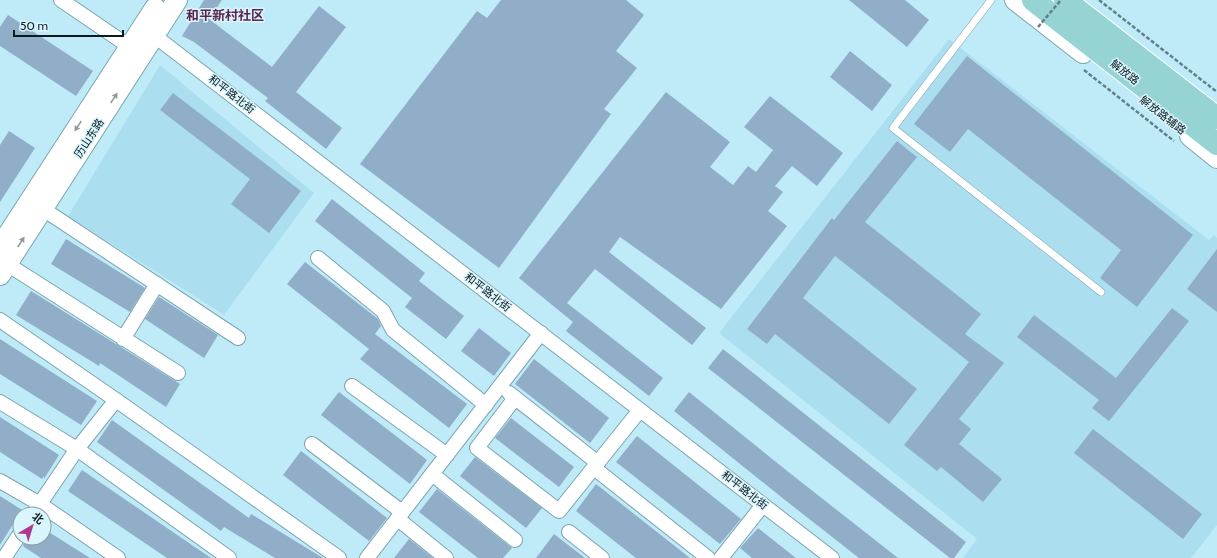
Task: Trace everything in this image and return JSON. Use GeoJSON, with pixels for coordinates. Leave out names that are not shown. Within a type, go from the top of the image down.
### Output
{"type":"FeatureCollection","features":[{"type":"Feature","properties":{"kind":"main road","name":"解放路"},"geometry":{"type":"LineString","coordinates":[[1032,0],[1217,144]]}},
{"type":"Feature","properties":{"kind":"main road","name":"解放路"},"geometry":{"type":"LineString","coordinates":[[1065,0],[1217,118]]}},
{"type":"Feature","properties":{"kind":"street"},"geometry":{"type":"LineString","coordinates":[[61,0],[130,47]]}},
{"type":"Feature","properties":{"kind":"street","name":"历山东路"},"geometry":{"type":"LineString","coordinates":[[2,262],[43,208],[149,31],[161,0]]}},
{"type":"Feature","properties":{"kind":"street","name":"历山东路"},"geometry":{"type":"LineString","coordinates":[[2,262],[130,47],[149,31],[177,0]]}},
{"type":"Feature","properties":{"kind":"street","name":"解放路辅路"},"geometry":{"type":"LineString","coordinates":[[1015,0],[1217,158]]}},
{"type":"Feature","properties":{"kind":"street"},"geometry":{"type":"LineString","coordinates":[[1082,0],[1217,106]]}},
{"type":"Feature","properties":{"kind":"street","name":"和平路北街"},"geometry":{"type":"LineString","coordinates":[[149,31],[832,558]]}},
{"type":"Feature","properties":{"kind":"street"},"geometry":{"type":"LineString","coordinates":[[43,208],[238,338]]}},
{"type":"Feature","properties":{"kind":"street"},"geometry":{"type":"LineString","coordinates":[[318,258],[383,311],[393,330],[486,405]]}},
{"type":"Feature","properties":{"kind":"street"},"geometry":{"type":"LineString","coordinates":[[2,262],[178,373]]}},
{"type":"Feature","properties":{"kind":"street"},"geometry":{"type":"LineString","coordinates":[[123,338],[157,284]]}},
{"type":"Feature","properties":{"kind":"street"},"geometry":{"type":"LineString","coordinates":[[0,320],[339,558]]}},
{"type":"Feature","properties":{"kind":"street"},"geometry":{"type":"LineString","coordinates":[[367,558],[541,333]]}},
{"type":"Feature","properties":{"kind":"street"},"geometry":{"type":"LineString","coordinates":[[352,386],[446,455]]}},
{"type":"Feature","properties":{"kind":"street"},"geometry":{"type":"LineString","coordinates":[[500,386],[708,558]]}},
{"type":"Feature","properties":{"kind":"street"},"geometry":{"type":"LineString","coordinates":[[516,398],[477,448],[560,511],[640,410]]}},
{"type":"Feature","properties":{"kind":"street"},"geometry":{"type":"LineString","coordinates":[[38,506],[77,449],[116,400]]}},
{"type":"Feature","properties":{"kind":"street"},"geometry":{"type":"LineString","coordinates":[[0,402],[77,449],[230,558]]}},
{"type":"Feature","properties":{"kind":"street"},"geometry":{"type":"LineString","coordinates":[[312,444],[400,515],[446,558]]}},
{"type":"Feature","properties":{"kind":"street"},"geometry":{"type":"LineString","coordinates":[[432,474],[515,540]]}},
{"type":"Feature","properties":{"kind":"street"},"geometry":{"type":"LineString","coordinates":[[0,481],[32,506]]}},
{"type":"Feature","properties":{"kind":"street"},"geometry":{"type":"LineString","coordinates":[[721,558],[763,504]]}},
{"type":"Feature","properties":{"kind":"street"},"geometry":{"type":"LineString","coordinates":[[52,519],[118,558]]}},
{"type":"Feature","properties":{"kind":"street"},"geometry":{"type":"LineString","coordinates":[[569,532],[602,558]]}},
{"type":"Feature","properties":{"kind":"street"},"geometry":{"type":"LineString","coordinates":[[2,558],[12,545]]}},
{"type":"Feature","properties":{"kind":"lane"},"geometry":{"type":"LineString","coordinates":[[991,0],[893,128],[1101,292]]}},
{"type":"Feature","properties":{"kind":"path"},"geometry":{"type":"LineString","coordinates":[[1038,27],[1061,0]]}},
{"type":"Feature","properties":{"kind":"path"},"geometry":{"type":"LineString","coordinates":[[1099,0],[1217,92]]}},
{"type":"Feature","properties":{"kind":"path"},"geometry":{"type":"LineString","coordinates":[[1081,68],[1180,146]]}},
{"type":"Feature","properties":{"kind":"shaded area"},"geometry":{"type":"Polygon","coordinates":[[[949,39],[1209,240],[1214,235],[1217,238],[1217,525],[1191,558],[963,558],[977,539],[719,333],[949,39]]]}},
{"type":"Feature","properties":{"kind":"shaded area"},"geometry":{"type":"Polygon","coordinates":[[[160,65],[314,193],[224,315],[68,216],[160,65]]]}},
{"type":"Feature","properties":{"kind":"building"},"geometry":{"type":"Polygon","coordinates":[[[204,0],[222,0],[209,19],[272,67],[319,6],[346,27],[296,92],[342,128],[326,149],[265,101],[268,98],[194,42],[182,36],[204,0]]]}},
{"type":"Feature","properties":{"kind":"building"},"geometry":{"type":"Polygon","coordinates":[[[501,0],[626,0],[644,15],[616,51],[637,68],[604,109],[611,114],[499,268],[360,164],[477,11],[487,18],[501,0]]]}},
{"type":"Feature","properties":{"kind":"building"},"geometry":{"type":"Polygon","coordinates":[[[849,0],[905,0],[929,20],[907,47],[849,0]]]}},
{"type":"Feature","properties":{"kind":"building"},"geometry":{"type":"Polygon","coordinates":[[[8,15],[93,71],[76,96],[0,46],[0,27],[8,15]]]}},
{"type":"Feature","properties":{"kind":"building"},"geometry":{"type":"Polygon","coordinates":[[[850,51],[892,85],[872,111],[830,77],[850,51]]]}},
{"type":"Feature","properties":{"kind":"building"},"geometry":{"type":"Polygon","coordinates":[[[967,56],[1193,235],[1137,307],[1100,278],[1121,250],[968,129],[950,152],[914,124],[967,56]]]}},
{"type":"Feature","properties":{"kind":"building"},"geometry":{"type":"Polygon","coordinates":[[[666,92],[730,142],[710,167],[733,185],[748,166],[756,172],[773,150],[744,127],[770,96],[843,153],[817,186],[792,166],[775,186],[783,192],[768,211],[787,226],[721,309],[620,237],[609,252],[706,328],[692,345],[595,269],[567,303],[663,378],[649,396],[566,331],[573,322],[519,278],[666,92]]]}},
{"type":"Feature","properties":{"kind":"building"},"geometry":{"type":"Polygon","coordinates":[[[173,93],[301,191],[269,233],[231,204],[250,179],[160,110],[173,93]]]}},
{"type":"Feature","properties":{"kind":"building"},"geometry":{"type":"Polygon","coordinates":[[[9,131],[35,148],[0,202],[0,145],[9,131]]]}},
{"type":"Feature","properties":{"kind":"building"},"geometry":{"type":"Polygon","coordinates":[[[897,141],[917,157],[865,222],[981,314],[965,334],[1004,363],[959,419],[971,429],[959,444],[1002,479],[983,502],[941,467],[937,471],[904,445],[969,362],[835,256],[803,298],[917,389],[889,424],[775,334],[767,344],[747,329],[832,218],[834,220],[897,141]]]}},
{"type":"Feature","properties":{"kind":"building"},"geometry":{"type":"Polygon","coordinates":[[[332,199],[425,273],[419,281],[464,316],[446,339],[405,307],[412,298],[315,221],[332,199]]]}},
{"type":"Feature","properties":{"kind":"building"},"geometry":{"type":"Polygon","coordinates":[[[66,239],[145,288],[130,312],[51,264],[66,239]]]}},
{"type":"Feature","properties":{"kind":"building"},"geometry":{"type":"Polygon","coordinates":[[[1217,249],[1217,312],[1187,289],[1217,249]]]}},
{"type":"Feature","properties":{"kind":"building"},"geometry":{"type":"Polygon","coordinates":[[[305,262],[378,319],[381,326],[375,334],[467,404],[449,428],[360,359],[369,349],[287,284],[305,262]]]}},
{"type":"Feature","properties":{"kind":"building"},"geometry":{"type":"Polygon","coordinates":[[[31,291],[180,384],[166,407],[100,363],[99,366],[16,315],[31,291]]]}},
{"type":"Feature","properties":{"kind":"building"},"geometry":{"type":"Polygon","coordinates":[[[159,297],[218,335],[204,358],[145,319],[159,297]]]}},
{"type":"Feature","properties":{"kind":"building"},"geometry":{"type":"Polygon","coordinates":[[[1172,308],[1189,321],[1109,421],[1092,408],[1099,400],[1017,337],[1034,315],[1116,378],[1172,308]]]}},
{"type":"Feature","properties":{"kind":"building"},"geometry":{"type":"Polygon","coordinates":[[[479,328],[511,353],[494,376],[461,351],[479,328]]]}},
{"type":"Feature","properties":{"kind":"building"},"geometry":{"type":"Polygon","coordinates":[[[0,339],[97,401],[81,425],[0,374],[0,339]]]}},
{"type":"Feature","properties":{"kind":"building"},"geometry":{"type":"Polygon","coordinates":[[[723,349],[966,542],[954,558],[950,558],[708,368],[723,349]]]}},
{"type":"Feature","properties":{"kind":"building"},"geometry":{"type":"Polygon","coordinates":[[[534,359],[609,418],[590,443],[515,384],[534,359]]]}},
{"type":"Feature","properties":{"kind":"building"},"geometry":{"type":"Polygon","coordinates":[[[339,392],[427,460],[410,484],[321,415],[339,392]]]}},
{"type":"Feature","properties":{"kind":"building"},"geometry":{"type":"Polygon","coordinates":[[[689,392],[898,558],[859,558],[785,500],[674,411],[689,392]]]}},
{"type":"Feature","properties":{"kind":"building"},"geometry":{"type":"Polygon","coordinates":[[[0,417],[59,455],[44,479],[44,476],[42,479],[0,452],[0,417]]]}},
{"type":"Feature","properties":{"kind":"building"},"geometry":{"type":"Polygon","coordinates":[[[511,418],[574,467],[559,487],[495,438],[511,418]]]}},
{"type":"Feature","properties":{"kind":"building"},"geometry":{"type":"Polygon","coordinates":[[[112,420],[249,518],[251,514],[323,558],[275,558],[224,527],[221,531],[97,442],[112,420]]]}},
{"type":"Feature","properties":{"kind":"building"},"geometry":{"type":"Polygon","coordinates":[[[1093,429],[1202,514],[1183,539],[1074,453],[1093,429]]]}},
{"type":"Feature","properties":{"kind":"building"},"geometry":{"type":"Polygon","coordinates":[[[637,436],[741,519],[720,544],[616,462],[637,436]]]}},
{"type":"Feature","properties":{"kind":"building"},"geometry":{"type":"Polygon","coordinates":[[[301,451],[387,518],[369,541],[283,475],[301,451]]]}},
{"type":"Feature","properties":{"kind":"building"},"geometry":{"type":"Polygon","coordinates":[[[475,457],[542,508],[526,528],[460,476],[475,457]]]}},
{"type":"Feature","properties":{"kind":"building"},"geometry":{"type":"Polygon","coordinates":[[[82,470],[211,558],[167,558],[68,491],[82,470]]]}},
{"type":"Feature","properties":{"kind":"building"},"geometry":{"type":"Polygon","coordinates":[[[596,484],[690,558],[636,558],[576,511],[596,484]]]}},
{"type":"Feature","properties":{"kind":"building"},"geometry":{"type":"Polygon","coordinates":[[[437,489],[512,548],[503,558],[478,558],[419,512],[437,489]]]}},
{"type":"Feature","properties":{"kind":"building"},"geometry":{"type":"Polygon","coordinates":[[[0,496],[16,506],[12,506],[12,526],[0,545],[0,496]]]}},
{"type":"Feature","properties":{"kind":"building"},"geometry":{"type":"Polygon","coordinates":[[[758,528],[796,558],[752,558],[740,548],[758,528]]]}},
{"type":"Feature","properties":{"kind":"building"},"geometry":{"type":"Polygon","coordinates":[[[52,534],[90,558],[41,558],[24,547],[52,546],[52,534]]]}},
{"type":"Feature","properties":{"kind":"building"},"geometry":{"type":"Polygon","coordinates":[[[554,534],[585,558],[536,558],[554,534]]]}},
{"type":"Feature","properties":{"kind":"building"},"geometry":{"type":"Polygon","coordinates":[[[409,539],[433,558],[394,558],[409,539]]]}},
{"type":"Feature","properties":{"kind":"district","name":"和平新村社区"},"geometry":{"type":"Point","coordinates":[225,15]}}]}
